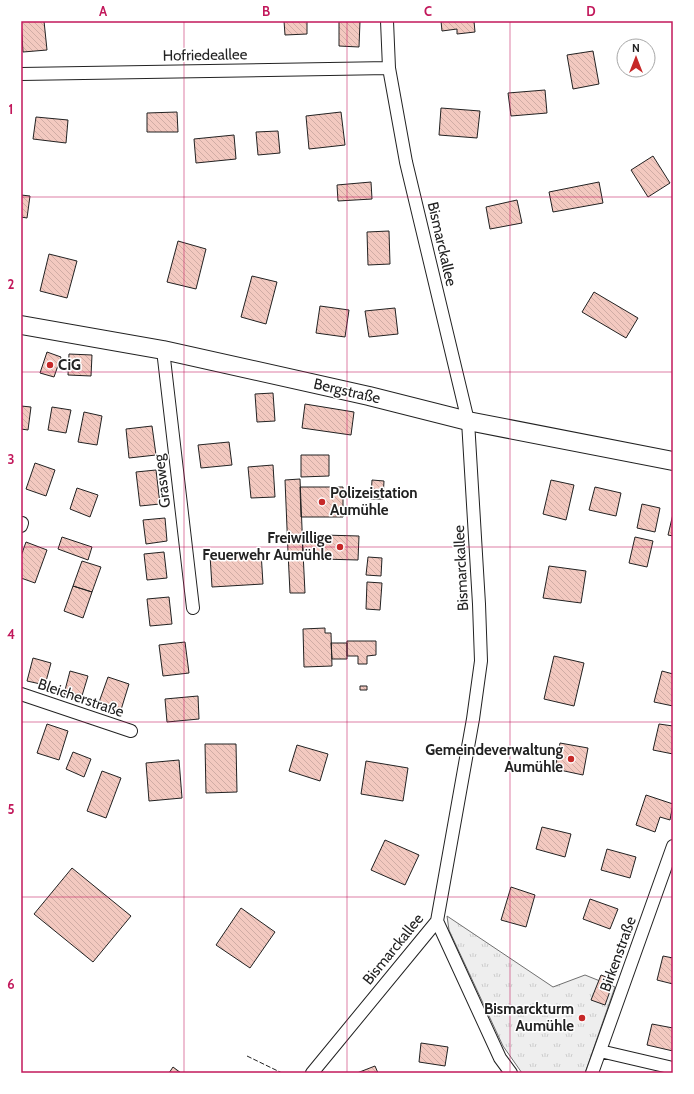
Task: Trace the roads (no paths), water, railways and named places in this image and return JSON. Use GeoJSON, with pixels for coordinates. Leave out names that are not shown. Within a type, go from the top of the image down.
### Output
{"type":"FeatureCollection","features":[{"type":"Feature","properties":{"kind":"street","name":"Bismarckallee"},"geometry":{"type":"LineString","coordinates":[[312,1073],[437,921],[473,719],[481,661],[480,604],[468,420],[406,162],[389,68],[387,21]]}},
{"type":"Feature","properties":{"kind":"street","name":"Hofriedeallee"},"geometry":{"type":"LineString","coordinates":[[21,74],[389,68]]}},
{"type":"Feature","properties":{"kind":"street","name":"Bergstraße"},"geometry":{"type":"LineString","coordinates":[[21,325],[163,350],[370,396],[468,420],[673,461]]}},
{"type":"Feature","properties":{"kind":"street","name":"Grasweg"},"geometry":{"type":"LineString","coordinates":[[163,350],[193,608]]}},
{"type":"Feature","properties":{"kind":"street","name":"Bleicherstraße"},"geometry":{"type":"LineString","coordinates":[[21,694],[131,731]]}},
{"type":"Feature","properties":{"kind":"street","name":"Birkenstraße"},"geometry":{"type":"LineString","coordinates":[[592,1073],[673,846]]}},
{"type":"Feature","properties":{"kind":"street"},"geometry":{"type":"LineString","coordinates":[[437,921],[500,1058],[511,1073]]}},
{"type":"Feature","properties":{"kind":"street"},"geometry":{"type":"LineString","coordinates":[[600,1051],[673,1068]]}},
{"type":"Feature","properties":{"kind":"place","name":"CiG"},"geometry":{"type":"Point","coordinates":[50,365]}},
{"type":"Feature","properties":{"kind":"place","name":"Polizeistation Aumühle"},"geometry":{"type":"Point","coordinates":[322,502]}},
{"type":"Feature","properties":{"kind":"place","name":"Freiwillige Feuerwehr Aumühle"},"geometry":{"type":"Point","coordinates":[340,547]}},
{"type":"Feature","properties":{"kind":"place","name":"Gemeindeverwaltung Aumühle"},"geometry":{"type":"Point","coordinates":[571,759]}},
{"type":"Feature","properties":{"kind":"place","name":"Bismarckturm Aumühle"},"geometry":{"type":"Point","coordinates":[582,1018]}}]}
